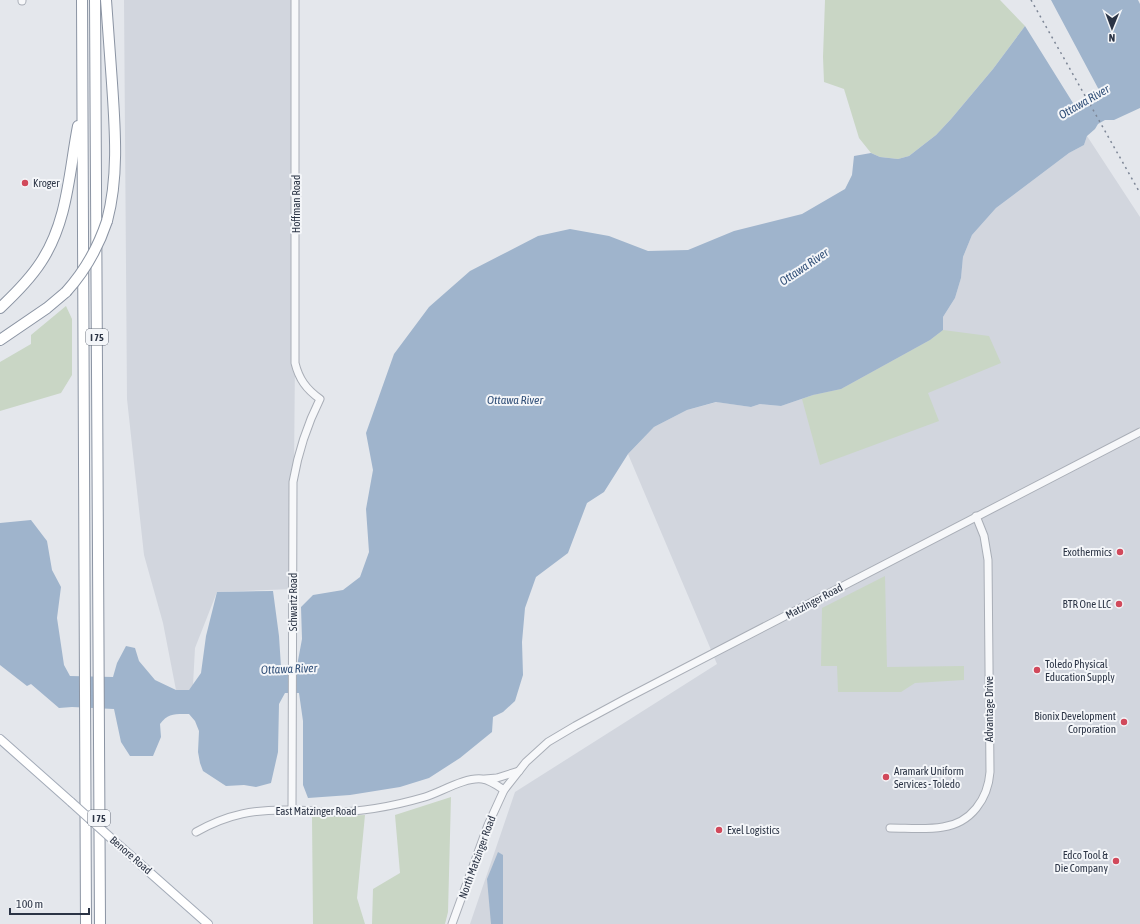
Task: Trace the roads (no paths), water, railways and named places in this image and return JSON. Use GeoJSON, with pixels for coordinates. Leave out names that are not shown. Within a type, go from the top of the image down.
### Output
{"type":"FeatureCollection","features":[{"type":"Feature","properties":{"kind":"highway","name":"I 75"},"geometry":{"type":"LineString","coordinates":[[82,0],[86,924]]}},
{"type":"Feature","properties":{"kind":"highway","name":"I 75"},"geometry":{"type":"LineString","coordinates":[[95,0],[100,924]]}},
{"type":"Feature","properties":{"kind":"highway"},"geometry":{"type":"LineString","coordinates":[[0,340],[40,313],[66,292],[82,273],[100,239],[107,221],[114,185],[114,150],[106,0]]}},
{"type":"Feature","properties":{"kind":"highway"},"geometry":{"type":"LineString","coordinates":[[0,308],[18,290],[36,268],[49,248],[56,232],[66,199],[82,100]]}},
{"type":"Feature","properties":{"kind":"main road","name":"Benore Road"},"geometry":{"type":"LineString","coordinates":[[0,739],[208,924]]}},
{"type":"Feature","properties":{"kind":"street","name":"Hoffman Road"},"geometry":{"type":"LineString","coordinates":[[295,0],[295,362],[298,376],[310,391],[320,399]]}},
{"type":"Feature","properties":{"kind":"street","name":"Schwartz Road"},"geometry":{"type":"LineString","coordinates":[[292,810],[293,482],[299,449],[320,399]]}},
{"type":"Feature","properties":{"kind":"street","name":"Matzinger Road"},"geometry":{"type":"LineString","coordinates":[[504,790],[519,770],[548,742],[575,726],[1140,432]]}},
{"type":"Feature","properties":{"kind":"street","name":"Advantage Drive"},"geometry":{"type":"LineString","coordinates":[[890,828],[936,828],[953,825],[968,817],[975,810],[980,804],[988,787],[990,772],[988,560],[984,536],[976,516]]}},
{"type":"Feature","properties":{"kind":"street","name":"East Matzinger Road"},"geometry":{"type":"LineString","coordinates":[[196,832],[213,823],[240,814],[272,810],[332,812],[368,811],[403,804],[469,780],[498,778],[519,770]]}},
{"type":"Feature","properties":{"kind":"street"},"geometry":{"type":"LineString","coordinates":[[483,779],[504,790]]}},
{"type":"Feature","properties":{"kind":"street","name":"North Matzinger Road"},"geometry":{"type":"LineString","coordinates":[[452,924],[488,825],[504,790]]}},
{"type":"Feature","properties":{"kind":"water","name":"Ottawa River"},"geometry":{"type":"Polygon","coordinates":[[[1051,0],[1138,0],[1140,4],[1140,108],[1114,120],[1105,120],[1098,124],[1087,136],[1084,145],[1069,153],[996,208],[972,235],[963,257],[961,278],[955,298],[943,317],[943,330],[930,340],[841,389],[813,395],[781,406],[760,404],[751,407],[716,402],[687,410],[654,427],[628,454],[604,492],[587,503],[568,553],[536,577],[525,608],[522,642],[523,675],[515,701],[503,712],[493,717],[492,732],[460,758],[429,778],[400,787],[350,795],[308,798],[303,785],[303,721],[299,693],[285,693],[279,704],[278,752],[271,783],[256,787],[244,785],[226,786],[203,771],[198,752],[199,731],[195,721],[189,714],[172,715],[163,720],[160,724],[161,737],[153,756],[130,756],[121,742],[114,709],[72,707],[59,708],[31,684],[27,686],[0,665],[0,523],[31,520],[47,541],[52,570],[61,587],[57,618],[64,665],[70,676],[113,677],[117,663],[126,646],[135,648],[139,661],[155,680],[176,690],[189,690],[201,673],[206,636],[217,592],[273,591],[279,636],[281,667],[297,666],[302,639],[301,607],[313,595],[343,590],[360,577],[369,552],[366,509],[373,470],[366,433],[394,354],[429,307],[470,271],[538,236],[570,229],[609,236],[648,251],[688,250],[734,231],[802,214],[845,189],[852,175],[854,156],[871,153],[880,157],[898,159],[909,156],[936,135],[993,69],[1025,26],[1073,103],[1083,105],[1090,104],[1095,99],[1099,90],[1051,0]]]}},
{"type":"Feature","properties":{"kind":"water"},"geometry":{"type":"Polygon","coordinates":[[[498,852],[503,855],[503,924],[491,924],[487,879],[498,852]]]}},
{"type":"Feature","properties":{"kind":"railway"},"geometry":{"type":"LineString","coordinates":[[1031,0],[1140,193]]}},
{"type":"Feature","properties":{"kind":"place","name":"Kroger"},"geometry":{"type":"Point","coordinates":[25,183]}},
{"type":"Feature","properties":{"kind":"place","name":"Exothermics"},"geometry":{"type":"Point","coordinates":[1120,552]}},
{"type":"Feature","properties":{"kind":"place","name":"BTR One LLC"},"geometry":{"type":"Point","coordinates":[1119,604]}},
{"type":"Feature","properties":{"kind":"place","name":"Toledo Physical Education Supply"},"geometry":{"type":"Point","coordinates":[1037,670]}},
{"type":"Feature","properties":{"kind":"place","name":"Bionix Development Corporation"},"geometry":{"type":"Point","coordinates":[1124,722]}},
{"type":"Feature","properties":{"kind":"place","name":"Aramark Uniform Services - Toledo"},"geometry":{"type":"Point","coordinates":[886,777]}},
{"type":"Feature","properties":{"kind":"place","name":"Exel Logistics"},"geometry":{"type":"Point","coordinates":[719,830]}},
{"type":"Feature","properties":{"kind":"place","name":"Edco Tool & Die Company"},"geometry":{"type":"Point","coordinates":[1116,861]}}]}
